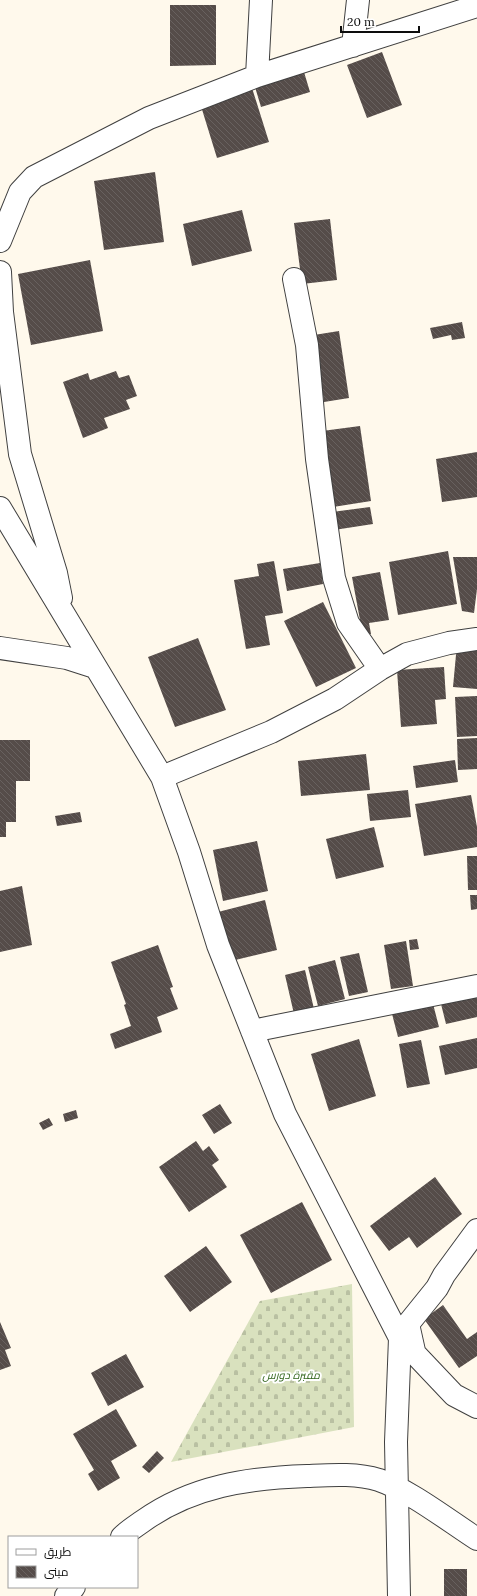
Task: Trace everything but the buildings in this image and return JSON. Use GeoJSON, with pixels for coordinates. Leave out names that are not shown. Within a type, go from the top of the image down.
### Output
{"type":"FeatureCollection","features":[{"type":"Feature","properties":{"kind":"street"},"geometry":{"type":"LineString","coordinates":[[257,76],[261,0]]}},
{"type":"Feature","properties":{"kind":"street"},"geometry":{"type":"LineString","coordinates":[[353,46],[358,0]]}},
{"type":"Feature","properties":{"kind":"street"},"geometry":{"type":"LineString","coordinates":[[0,241],[20,192],[34,178],[149,118],[257,76],[477,6]]}},
{"type":"Feature","properties":{"kind":"street"},"geometry":{"type":"LineString","coordinates":[[0,272],[2,312],[20,454],[56,573],[66,619]]}},
{"type":"Feature","properties":{"kind":"street"},"geometry":{"type":"LineString","coordinates":[[294,279],[307,345],[317,459],[334,578],[348,623],[380,669]]}},
{"type":"Feature","properties":{"kind":"street"},"geometry":{"type":"LineString","coordinates":[[0,508],[95,667],[127,716],[162,777],[189,852],[218,944],[285,1114],[407,1345],[454,1395],[477,1407]]}},
{"type":"Feature","properties":{"kind":"street"},"geometry":{"type":"LineString","coordinates":[[162,777],[271,732],[335,699],[380,669],[407,654],[477,639]]}},
{"type":"Feature","properties":{"kind":"street"},"geometry":{"type":"LineString","coordinates":[[0,648],[67,658],[95,667]]}},
{"type":"Feature","properties":{"kind":"street"},"geometry":{"type":"LineString","coordinates":[[252,1031],[477,986]]}},
{"type":"Feature","properties":{"kind":"street"},"geometry":{"type":"LineString","coordinates":[[399,1596],[396,1487],[408,1324],[437,1288],[444,1275],[477,1230]]}},
{"type":"Feature","properties":{"kind":"street"},"geometry":{"type":"LineString","coordinates":[[123,1536],[159,1510],[193,1493],[236,1482],[270,1477],[334,1474],[372,1479],[396,1487],[477,1539]]}},
{"type":"Feature","properties":{"kind":"street"},"geometry":{"type":"LineString","coordinates":[[66,1596],[73,1588]]}},
{"type":"Feature","properties":{"kind":"green space","name":"مقبرة دورس"},"geometry":{"type":"Polygon","coordinates":[[[352,1284],[354,1427],[171,1462],[260,1301],[352,1284]]]}}]}
